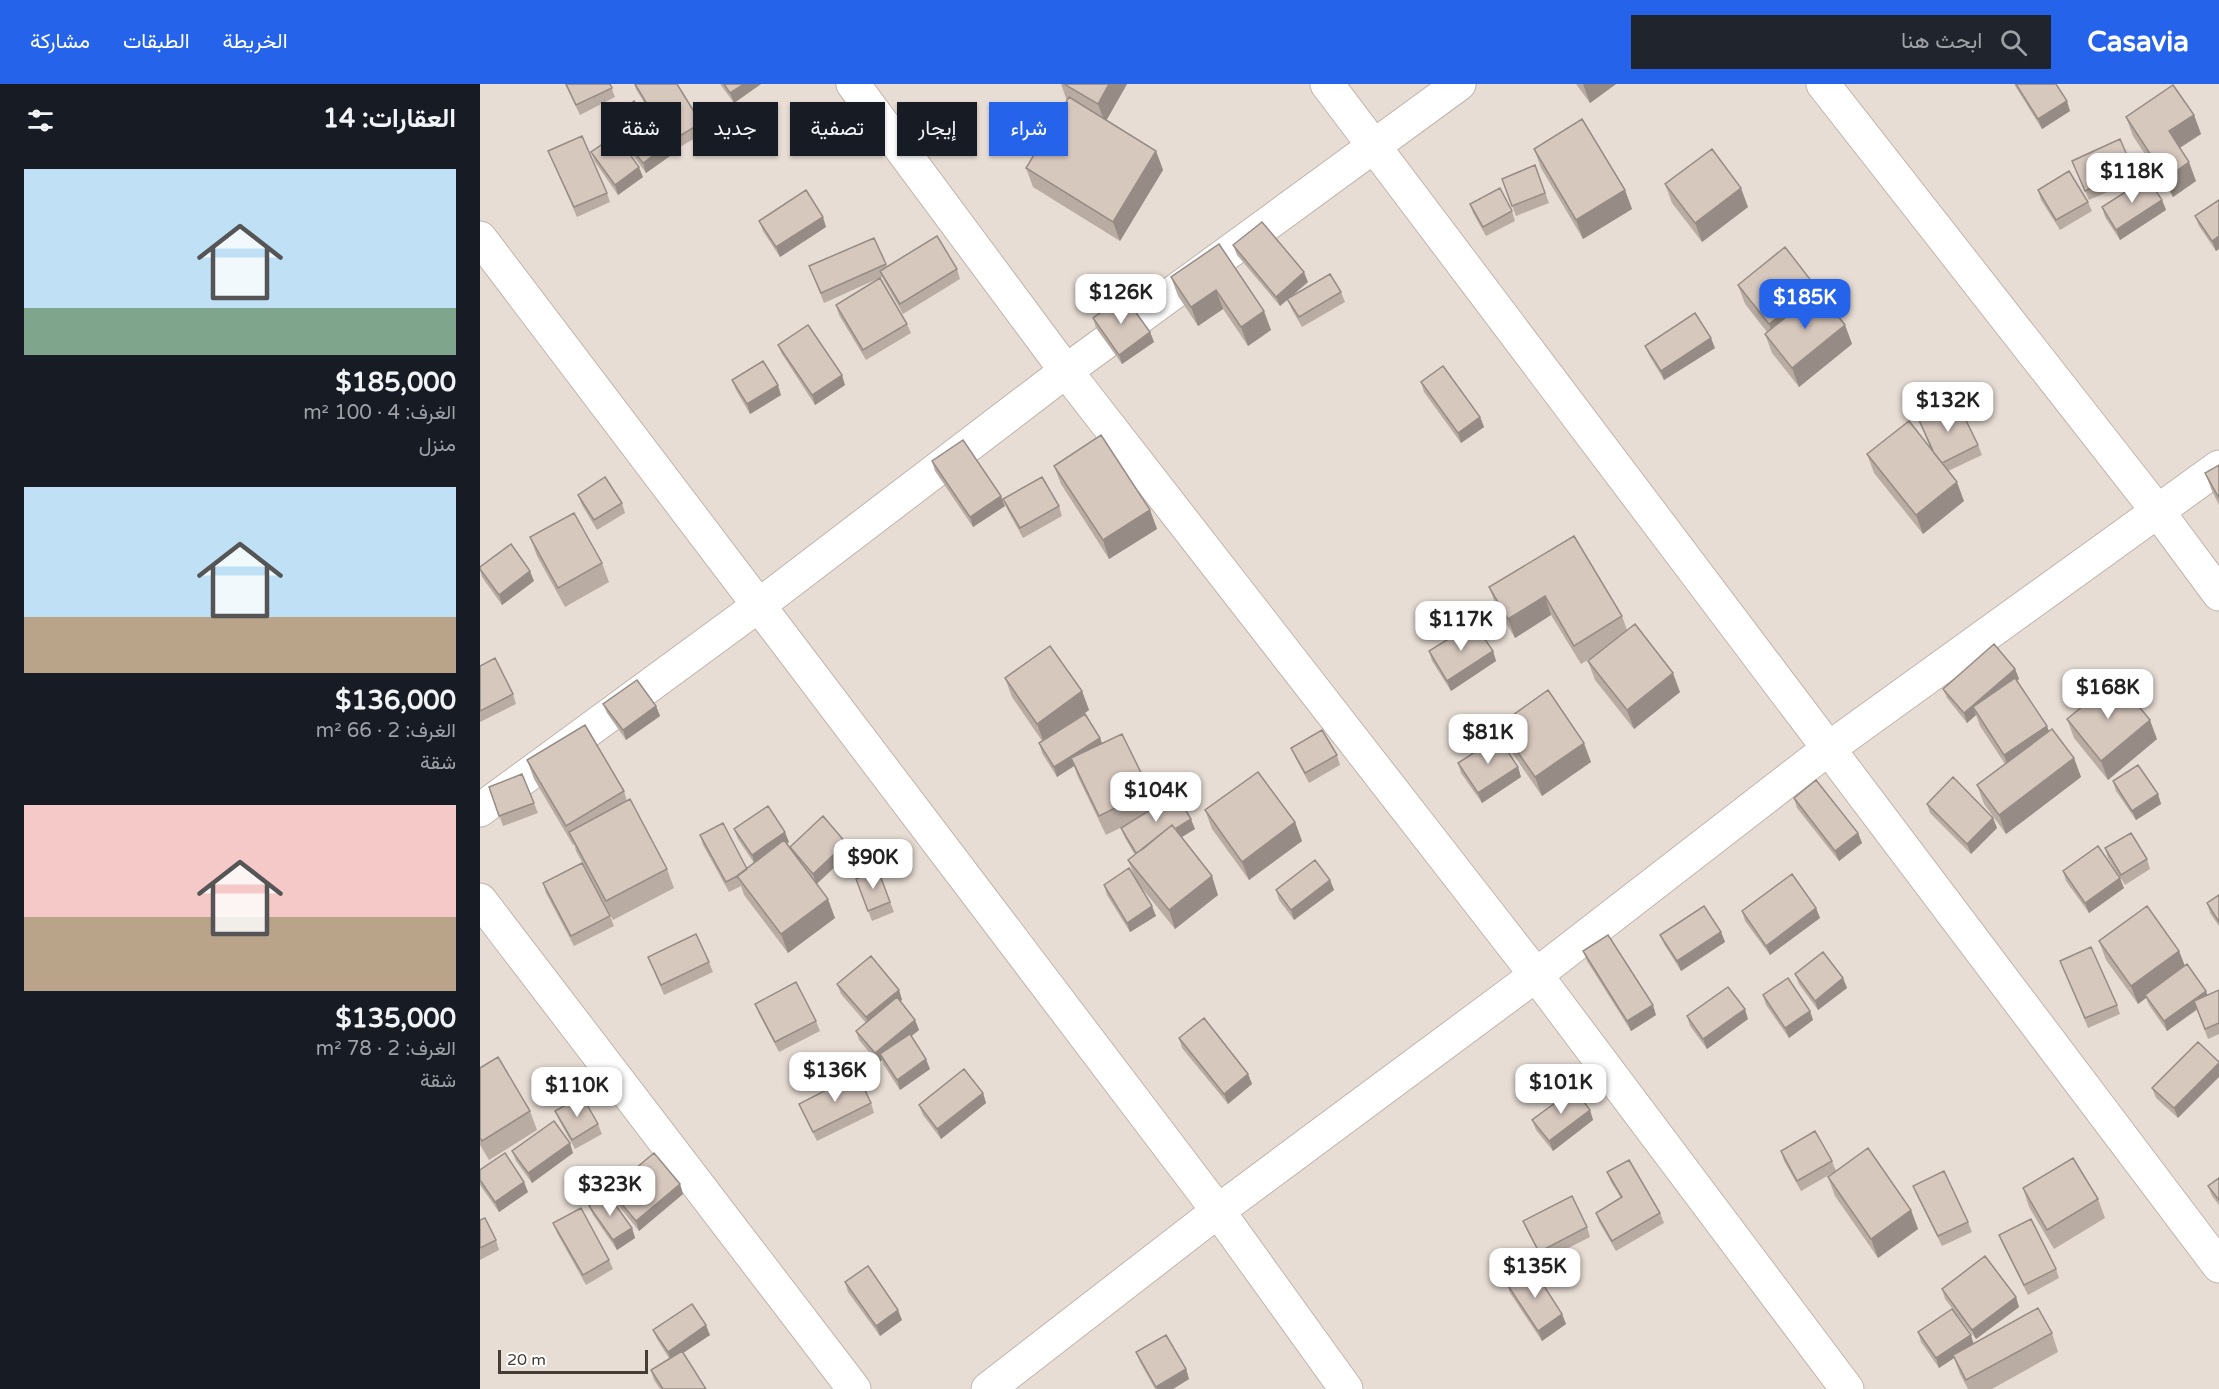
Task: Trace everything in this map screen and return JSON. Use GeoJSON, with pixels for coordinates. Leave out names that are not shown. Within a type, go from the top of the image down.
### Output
{"type":"FeatureCollection","features":[{"type":"Feature","properties":{"kind":"street"},"geometry":{"type":"LineString","coordinates":[[1328,84],[2219,1266]]}},
{"type":"Feature","properties":{"kind":"street"},"geometry":{"type":"LineString","coordinates":[[480,810],[758,606],[1066,371],[1459,84]]}},
{"type":"Feature","properties":{"kind":"street"},"geometry":{"type":"LineString","coordinates":[[1823,84],[2219,594]]}},
{"type":"Feature","properties":{"kind":"street"},"geometry":{"type":"LineString","coordinates":[[865,88],[1066,371],[1536,975],[1847,1389]]}},
{"type":"Feature","properties":{"kind":"street"},"geometry":{"type":"LineString","coordinates":[[480,238],[1218,1211],[1346,1389]]}},
{"type":"Feature","properties":{"kind":"street"},"geometry":{"type":"LineString","coordinates":[[988,1389],[1218,1211],[1536,975],[1828,749],[2219,468]]}},
{"type":"Feature","properties":{"kind":"street"},"geometry":{"type":"LineString","coordinates":[[480,900],[854,1389]]}},
{"type":"Feature","properties":{"kind":"shaded area"},"geometry":{"type":"Polygon","coordinates":[[[480,84],[2219,84],[2219,1389],[480,1389],[480,84]]]}},
{"type":"Feature","properties":{"kind":"building"},"geometry":{"type":"Polygon","coordinates":[[[566,84],[610,84],[612,88],[576,105],[566,84]]]}},
{"type":"Feature","properties":{"kind":"building"},"geometry":{"type":"Polygon","coordinates":[[[635,84],[677,84],[693,110],[693,128],[681,135],[681,102],[646,102],[635,84]]]}},
{"type":"Feature","properties":{"kind":"building"},"geometry":{"type":"Polygon","coordinates":[[[724,84],[744,84],[730,93],[724,84]]]}},
{"type":"Feature","properties":{"kind":"building"},"geometry":{"type":"Polygon","coordinates":[[[1064,84],[1109,84],[1098,104],[1064,84]]]}},
{"type":"Feature","properties":{"kind":"building"},"geometry":{"type":"Polygon","coordinates":[[[2016,84],[2056,84],[2067,101],[2038,119],[2016,84]]]}},
{"type":"Feature","properties":{"kind":"building"},"geometry":{"type":"Polygon","coordinates":[[[2173,85],[2194,115],[2169,131],[2189,162],[2166,178],[2126,117],[2173,85]]]}},
{"type":"Feature","properties":{"kind":"building"},"geometry":{"type":"Polygon","coordinates":[[[1069,97],[1156,151],[1113,222],[1026,168],[1033,156],[1068,156],[1068,102],[1066,102],[1069,97]]]}},
{"type":"Feature","properties":{"kind":"building"},"geometry":{"type":"Polygon","coordinates":[[[1582,119],[1625,190],[1576,220],[1534,149],[1582,119]]]}},
{"type":"Feature","properties":{"kind":"building"},"geometry":{"type":"Polygon","coordinates":[[[582,136],[607,193],[574,207],[548,151],[582,136]]]}},
{"type":"Feature","properties":{"kind":"building"},"geometry":{"type":"Polygon","coordinates":[[[2120,139],[2133,169],[2085,191],[2072,161],[2120,139]]]}},
{"type":"Feature","properties":{"kind":"building"},"geometry":{"type":"Polygon","coordinates":[[[601,145],[601,156],[631,156],[639,167],[615,185],[591,152],[601,145]]]}},
{"type":"Feature","properties":{"kind":"building"},"geometry":{"type":"Polygon","coordinates":[[[1712,149],[1741,188],[1695,223],[1665,184],[1712,149]]]}},
{"type":"Feature","properties":{"kind":"building"},"geometry":{"type":"Polygon","coordinates":[[[638,156],[652,156],[643,163],[638,156]]]}},
{"type":"Feature","properties":{"kind":"building"},"geometry":{"type":"Polygon","coordinates":[[[1535,165],[1545,193],[1512,206],[1502,179],[1535,165]]]}},
{"type":"Feature","properties":{"kind":"building"},"geometry":{"type":"Polygon","coordinates":[[[2069,171],[2088,202],[2056,220],[2038,190],[2069,171]]]}},
{"type":"Feature","properties":{"kind":"building"},"geometry":{"type":"Polygon","coordinates":[[[2147,178],[2162,200],[2116,230],[2102,207],[2147,178]]]}},
{"type":"Feature","properties":{"kind":"building"},"geometry":{"type":"Polygon","coordinates":[[[1500,188],[1512,211],[1483,227],[1470,204],[1500,188]]]}},
{"type":"Feature","properties":{"kind":"building"},"geometry":{"type":"Polygon","coordinates":[[[806,190],[823,217],[776,247],[759,221],[806,190]]]}},
{"type":"Feature","properties":{"kind":"building"},"geometry":{"type":"Polygon","coordinates":[[[2219,200],[2219,236],[2212,241],[2195,216],[2219,200]]]}},
{"type":"Feature","properties":{"kind":"building"},"geometry":{"type":"Polygon","coordinates":[[[1262,222],[1304,272],[1276,297],[1233,245],[1262,222]]]}},
{"type":"Feature","properties":{"kind":"building"},"geometry":{"type":"Polygon","coordinates":[[[937,236],[957,269],[900,304],[880,271],[937,236]]]}},
{"type":"Feature","properties":{"kind":"building"},"geometry":{"type":"Polygon","coordinates":[[[874,238],[886,264],[821,293],[809,266],[874,238]]]}},
{"type":"Feature","properties":{"kind":"building"},"geometry":{"type":"Polygon","coordinates":[[[1219,244],[1264,311],[1241,327],[1216,290],[1191,307],[1171,277],[1219,244]]]}},
{"type":"Feature","properties":{"kind":"building"},"geometry":{"type":"Polygon","coordinates":[[[1785,247],[1816,287],[1769,324],[1738,285],[1785,247]]]}},
{"type":"Feature","properties":{"kind":"building"},"geometry":{"type":"Polygon","coordinates":[[[1330,274],[1341,292],[1299,317],[1287,299],[1330,274]]]}},
{"type":"Feature","properties":{"kind":"building"},"geometry":{"type":"Polygon","coordinates":[[[880,278],[907,324],[863,350],[836,305],[880,278]]]}},
{"type":"Feature","properties":{"kind":"building"},"geometry":{"type":"Polygon","coordinates":[[[1818,291],[1845,325],[1792,368],[1765,334],[1818,291]]]}},
{"type":"Feature","properties":{"kind":"building"},"geometry":{"type":"Polygon","coordinates":[[[1124,296],[1150,332],[1119,355],[1093,318],[1124,296]]]}},
{"type":"Feature","properties":{"kind":"building"},"geometry":{"type":"Polygon","coordinates":[[[1695,313],[1711,338],[1661,371],[1645,346],[1695,313]]]}},
{"type":"Feature","properties":{"kind":"building"},"geometry":{"type":"Polygon","coordinates":[[[808,325],[842,375],[812,395],[778,345],[808,325]]]}},
{"type":"Feature","properties":{"kind":"building"},"geometry":{"type":"Polygon","coordinates":[[[763,361],[778,385],[747,404],[732,380],[763,361]]]}},
{"type":"Feature","properties":{"kind":"building"},"geometry":{"type":"Polygon","coordinates":[[[1443,366],[1480,417],[1458,433],[1421,382],[1443,366]]]}},
{"type":"Feature","properties":{"kind":"building"},"geometry":{"type":"Polygon","coordinates":[[[1957,402],[1978,445],[1942,463],[1934,453],[1919,420],[1957,402]]]}},
{"type":"Feature","properties":{"kind":"building"},"geometry":{"type":"Polygon","coordinates":[[[1909,421],[1957,482],[1916,515],[1867,454],[1909,421]]]}},
{"type":"Feature","properties":{"kind":"building"},"geometry":{"type":"Polygon","coordinates":[[[1101,435],[1150,510],[1103,540],[1054,466],[1101,435]]]}},
{"type":"Feature","properties":{"kind":"building"},"geometry":{"type":"Polygon","coordinates":[[[963,440],[1001,496],[970,517],[932,461],[963,440]]]}},
{"type":"Feature","properties":{"kind":"building"},"geometry":{"type":"Polygon","coordinates":[[[2219,465],[2219,498],[2205,473],[2219,465]]]}},
{"type":"Feature","properties":{"kind":"building"},"geometry":{"type":"Polygon","coordinates":[[[605,477],[622,503],[594,520],[578,495],[605,477]]]}},
{"type":"Feature","properties":{"kind":"building"},"geometry":{"type":"Polygon","coordinates":[[[1042,477],[1059,506],[1020,528],[1003,499],[1042,477]]]}},
{"type":"Feature","properties":{"kind":"building"},"geometry":{"type":"Polygon","coordinates":[[[574,513],[602,563],[558,588],[530,537],[574,513]]]}},
{"type":"Feature","properties":{"kind":"building"},"geometry":{"type":"Polygon","coordinates":[[[1574,536],[1622,616],[1574,646],[1545,596],[1508,619],[1489,587],[1574,536]]]}},
{"type":"Feature","properties":{"kind":"building"},"geometry":{"type":"Polygon","coordinates":[[[511,544],[530,571],[499,595],[480,567],[511,544]]]}},
{"type":"Feature","properties":{"kind":"building"},"geometry":{"type":"Polygon","coordinates":[[[1474,623],[1493,651],[1447,681],[1429,651],[1474,623]]]}},
{"type":"Feature","properties":{"kind":"building"},"geometry":{"type":"Polygon","coordinates":[[[1635,624],[1673,673],[1627,710],[1588,661],[1635,624]]]}},
{"type":"Feature","properties":{"kind":"building"},"geometry":{"type":"Polygon","coordinates":[[[1994,644],[2015,669],[1964,713],[1943,689],[1994,644]]]}},
{"type":"Feature","properties":{"kind":"building"},"geometry":{"type":"Polygon","coordinates":[[[1050,646],[1082,691],[1037,724],[1005,678],[1050,646]]]}},
{"type":"Feature","properties":{"kind":"building"},"geometry":{"type":"Polygon","coordinates":[[[495,658],[513,694],[480,711],[480,666],[495,658]]]}},
{"type":"Feature","properties":{"kind":"building"},"geometry":{"type":"Polygon","coordinates":[[[2015,678],[2047,726],[2004,755],[1973,707],[2015,678]]]}},
{"type":"Feature","properties":{"kind":"building"},"geometry":{"type":"Polygon","coordinates":[[[2116,679],[2150,720],[2101,761],[2067,719],[2116,679]]]}},
{"type":"Feature","properties":{"kind":"building"},"geometry":{"type":"Polygon","coordinates":[[[637,680],[656,706],[623,730],[603,704],[637,680]]]}},
{"type":"Feature","properties":{"kind":"building"},"geometry":{"type":"Polygon","coordinates":[[[1548,690],[1584,743],[1535,777],[1499,725],[1548,690]]]}},
{"type":"Feature","properties":{"kind":"building"},"geometry":{"type":"Polygon","coordinates":[[[1085,714],[1100,738],[1054,767],[1039,743],[1085,714]]]}},
{"type":"Feature","properties":{"kind":"building"},"geometry":{"type":"Polygon","coordinates":[[[585,725],[624,791],[566,826],[527,760],[585,725]]]}},
{"type":"Feature","properties":{"kind":"building"},"geometry":{"type":"Polygon","coordinates":[[[2052,729],[2074,758],[1999,815],[1977,785],[2052,729]]]}},
{"type":"Feature","properties":{"kind":"building"},"geometry":{"type":"Polygon","coordinates":[[[1322,730],[1337,755],[1305,773],[1291,748],[1322,730]]]}},
{"type":"Feature","properties":{"kind":"building"},"geometry":{"type":"Polygon","coordinates":[[[1122,734],[1150,791],[1099,816],[1071,758],[1122,734]]]}},
{"type":"Feature","properties":{"kind":"building"},"geometry":{"type":"Polygon","coordinates":[[[1498,737],[1518,767],[1478,793],[1458,763],[1498,737]]]}},
{"type":"Feature","properties":{"kind":"building"},"geometry":{"type":"Polygon","coordinates":[[[2138,765],[2158,794],[2132,811],[2113,781],[2138,765]]]}},
{"type":"Feature","properties":{"kind":"building"},"geometry":{"type":"Polygon","coordinates":[[[1258,772],[1295,822],[1242,862],[1205,810],[1258,772]]]}},
{"type":"Feature","properties":{"kind":"building"},"geometry":{"type":"Polygon","coordinates":[[[522,774],[534,803],[499,816],[489,787],[522,774]]]}},
{"type":"Feature","properties":{"kind":"building"},"geometry":{"type":"Polygon","coordinates":[[[1953,777],[1993,818],[1967,844],[1927,804],[1953,777]]]}},
{"type":"Feature","properties":{"kind":"building"},"geometry":{"type":"Polygon","coordinates":[[[1816,780],[1858,833],[1835,851],[1794,798],[1816,780]]]}},
{"type":"Feature","properties":{"kind":"building"},"geometry":{"type":"Polygon","coordinates":[[[1176,794],[1191,819],[1175,829],[1172,825],[1136,853],[1121,828],[1176,794]]]}},
{"type":"Feature","properties":{"kind":"building"},"geometry":{"type":"Polygon","coordinates":[[[630,799],[667,869],[606,901],[569,832],[630,799]]]}},
{"type":"Feature","properties":{"kind":"building"},"geometry":{"type":"Polygon","coordinates":[[[768,806],[785,832],[752,855],[734,829],[768,806]]]}},
{"type":"Feature","properties":{"kind":"building"},"geometry":{"type":"Polygon","coordinates":[[[823,816],[846,843],[813,874],[790,847],[823,816]]]}},
{"type":"Feature","properties":{"kind":"building"},"geometry":{"type":"Polygon","coordinates":[[[723,823],[747,869],[726,882],[700,835],[723,823]]]}},
{"type":"Feature","properties":{"kind":"building"},"geometry":{"type":"Polygon","coordinates":[[[1172,825],[1212,876],[1169,910],[1128,860],[1172,825]]]}},
{"type":"Feature","properties":{"kind":"building"},"geometry":{"type":"Polygon","coordinates":[[[2131,833],[2147,859],[2121,875],[2105,848],[2131,833]]]}},
{"type":"Feature","properties":{"kind":"building"},"geometry":{"type":"Polygon","coordinates":[[[784,840],[828,899],[781,934],[737,876],[784,840]]]}},
{"type":"Feature","properties":{"kind":"building"},"geometry":{"type":"Polygon","coordinates":[[[2098,846],[2120,878],[2085,903],[2063,871],[2098,846]]]}},
{"type":"Feature","properties":{"kind":"building"},"geometry":{"type":"Polygon","coordinates":[[[1315,860],[1330,880],[1291,910],[1276,890],[1315,860]]]}},
{"type":"Feature","properties":{"kind":"building"},"geometry":{"type":"Polygon","coordinates":[[[582,863],[610,916],[571,936],[543,883],[582,863]]]}},
{"type":"Feature","properties":{"kind":"building"},"geometry":{"type":"Polygon","coordinates":[[[1129,868],[1152,906],[1127,923],[1104,885],[1129,868]]]}},
{"type":"Feature","properties":{"kind":"building"},"geometry":{"type":"Polygon","coordinates":[[[878,870],[890,902],[868,911],[856,879],[878,870]]]}},
{"type":"Feature","properties":{"kind":"building"},"geometry":{"type":"Polygon","coordinates":[[[1792,874],[1816,908],[1766,946],[1742,911],[1792,874]]]}},
{"type":"Feature","properties":{"kind":"building"},"geometry":{"type":"Polygon","coordinates":[[[2219,895],[2219,922],[2207,903],[2219,895]]]}},
{"type":"Feature","properties":{"kind":"building"},"geometry":{"type":"Polygon","coordinates":[[[1704,906],[1721,932],[1677,961],[1660,935],[1704,906]]]}},
{"type":"Feature","properties":{"kind":"building"},"geometry":{"type":"Polygon","coordinates":[[[2147,906],[2179,951],[2131,986],[2099,941],[2147,906]]]}},
{"type":"Feature","properties":{"kind":"building"},"geometry":{"type":"Polygon","coordinates":[[[696,934],[709,962],[661,985],[648,957],[696,934]]]}},
{"type":"Feature","properties":{"kind":"building"},"geometry":{"type":"Polygon","coordinates":[[[1608,935],[1653,1005],[1627,1021],[1583,951],[1608,935]]]}},
{"type":"Feature","properties":{"kind":"building"},"geometry":{"type":"Polygon","coordinates":[[[2091,947],[2117,1005],[2085,1018],[2060,961],[2091,947]]]}},
{"type":"Feature","properties":{"kind":"building"},"geometry":{"type":"Polygon","coordinates":[[[1823,952],[1843,978],[1815,1001],[1795,974],[1823,952]]]}},
{"type":"Feature","properties":{"kind":"building"},"geometry":{"type":"Polygon","coordinates":[[[871,956],[899,990],[866,1017],[837,984],[871,956]]]}},
{"type":"Feature","properties":{"kind":"building"},"geometry":{"type":"Polygon","coordinates":[[[2187,964],[2206,991],[2164,1021],[2145,995],[2187,964]]]}},
{"type":"Feature","properties":{"kind":"building"},"geometry":{"type":"Polygon","coordinates":[[[1788,978],[1810,1011],[1785,1028],[1763,995],[1788,978]]]}},
{"type":"Feature","properties":{"kind":"building"},"geometry":{"type":"Polygon","coordinates":[[[796,982],[816,1021],[775,1042],[755,1004],[796,982]]]}},
{"type":"Feature","properties":{"kind":"building"},"geometry":{"type":"Polygon","coordinates":[[[1728,987],[1745,1009],[1703,1039],[1687,1016],[1728,987]]]}},
{"type":"Feature","properties":{"kind":"building"},"geometry":{"type":"Polygon","coordinates":[[[2219,990],[2219,1023],[2205,1029],[2194,1001],[2219,990]]]}},
{"type":"Feature","properties":{"kind":"building"},"geometry":{"type":"Polygon","coordinates":[[[897,997],[915,1020],[875,1053],[856,1031],[897,997]]]}},
{"type":"Feature","properties":{"kind":"building"},"geometry":{"type":"Polygon","coordinates":[[[1204,1018],[1248,1074],[1224,1094],[1179,1038],[1204,1018]]]}},
{"type":"Feature","properties":{"kind":"building"},"geometry":{"type":"Polygon","coordinates":[[[910,1034],[926,1059],[897,1080],[880,1054],[910,1034]]]}},
{"type":"Feature","properties":{"kind":"building"},"geometry":{"type":"Polygon","coordinates":[[[2198,1042],[2219,1063],[2174,1108],[2152,1088],[2198,1042]]]}},
{"type":"Feature","properties":{"kind":"building"},"geometry":{"type":"Polygon","coordinates":[[[498,1057],[530,1111],[482,1141],[480,1138],[480,1068],[498,1057]]]}},
{"type":"Feature","properties":{"kind":"building"},"geometry":{"type":"Polygon","coordinates":[[[964,1069],[983,1093],[937,1129],[919,1105],[964,1069]]]}},
{"type":"Feature","properties":{"kind":"building"},"geometry":{"type":"Polygon","coordinates":[[[857,1074],[871,1103],[813,1132],[799,1104],[857,1074]]]}},
{"type":"Feature","properties":{"kind":"building"},"geometry":{"type":"Polygon","coordinates":[[[1574,1089],[1590,1110],[1549,1141],[1532,1120],[1574,1089]]]}},
{"type":"Feature","properties":{"kind":"building"},"geometry":{"type":"Polygon","coordinates":[[[582,1096],[598,1124],[572,1140],[555,1111],[582,1096]]]}},
{"type":"Feature","properties":{"kind":"building"},"geometry":{"type":"Polygon","coordinates":[[[554,1121],[570,1143],[528,1173],[512,1151],[554,1121]]]}},
{"type":"Feature","properties":{"kind":"building"},"geometry":{"type":"Polygon","coordinates":[[[1815,1131],[1832,1161],[1797,1181],[1781,1151],[1815,1131]]]}},
{"type":"Feature","properties":{"kind":"building"},"geometry":{"type":"Polygon","coordinates":[[[1868,1148],[1911,1210],[1871,1239],[1828,1177],[1868,1148]]]}},
{"type":"Feature","properties":{"kind":"building"},"geometry":{"type":"Polygon","coordinates":[[[505,1153],[524,1182],[495,1202],[480,1180],[480,1170],[505,1153]]]}},
{"type":"Feature","properties":{"kind":"building"},"geometry":{"type":"Polygon","coordinates":[[[654,1153],[680,1184],[636,1221],[610,1190],[654,1153]]]}},
{"type":"Feature","properties":{"kind":"building"},"geometry":{"type":"Polygon","coordinates":[[[2073,1158],[2098,1199],[2047,1230],[2023,1188],[2073,1158]]]}},
{"type":"Feature","properties":{"kind":"building"},"geometry":{"type":"Polygon","coordinates":[[[1629,1160],[1660,1213],[1612,1241],[1596,1213],[1622,1197],[1607,1172],[1629,1160]]]}},
{"type":"Feature","properties":{"kind":"building"},"geometry":{"type":"Polygon","coordinates":[[[1944,1171],[1968,1222],[1938,1236],[1913,1186],[1944,1171]]]}},
{"type":"Feature","properties":{"kind":"building"},"geometry":{"type":"Polygon","coordinates":[[[2219,1178],[2219,1200],[2208,1186],[2219,1178]]]}},
{"type":"Feature","properties":{"kind":"building"},"geometry":{"type":"Polygon","coordinates":[[[607,1193],[632,1228],[613,1240],[589,1206],[607,1193]]]}},
{"type":"Feature","properties":{"kind":"building"},"geometry":{"type":"Polygon","coordinates":[[[1572,1196],[1587,1227],[1539,1252],[1523,1221],[1572,1196]]]}},
{"type":"Feature","properties":{"kind":"building"},"geometry":{"type":"Polygon","coordinates":[[[581,1208],[609,1260],[583,1275],[553,1223],[581,1208]]]}},
{"type":"Feature","properties":{"kind":"building"},"geometry":{"type":"Polygon","coordinates":[[[485,1218],[496,1240],[480,1248],[480,1220],[485,1218]]]}},
{"type":"Feature","properties":{"kind":"building"},"geometry":{"type":"Polygon","coordinates":[[[2031,1219],[2056,1269],[2024,1285],[1999,1235],[2031,1219]]]}},
{"type":"Feature","properties":{"kind":"building"},"geometry":{"type":"Polygon","coordinates":[[[1985,1256],[2016,1297],[1972,1330],[1942,1289],[1985,1256]]]}},
{"type":"Feature","properties":{"kind":"building"},"geometry":{"type":"Polygon","coordinates":[[[868,1266],[898,1310],[876,1326],[845,1282],[868,1266]]]}},
{"type":"Feature","properties":{"kind":"building"},"geometry":{"type":"Polygon","coordinates":[[[1532,1267],[1562,1314],[1538,1331],[1507,1284],[1532,1267]]]}},
{"type":"Feature","properties":{"kind":"building"},"geometry":{"type":"Polygon","coordinates":[[[692,1304],[706,1325],[668,1352],[653,1330],[692,1304]]]}},
{"type":"Feature","properties":{"kind":"building"},"geometry":{"type":"Polygon","coordinates":[[[2038,1308],[2052,1333],[1966,1380],[1953,1355],[2038,1308]]]}},
{"type":"Feature","properties":{"kind":"building"},"geometry":{"type":"Polygon","coordinates":[[[1952,1309],[1971,1335],[1936,1358],[1918,1332],[1952,1309]]]}},
{"type":"Feature","properties":{"kind":"building"},"geometry":{"type":"Polygon","coordinates":[[[1166,1335],[1186,1369],[1156,1387],[1136,1352],[1166,1335]]]}},
{"type":"Feature","properties":{"kind":"building"},"geometry":{"type":"Polygon","coordinates":[[[682,1351],[706,1389],[663,1389],[651,1370],[682,1351]]]}}]}
